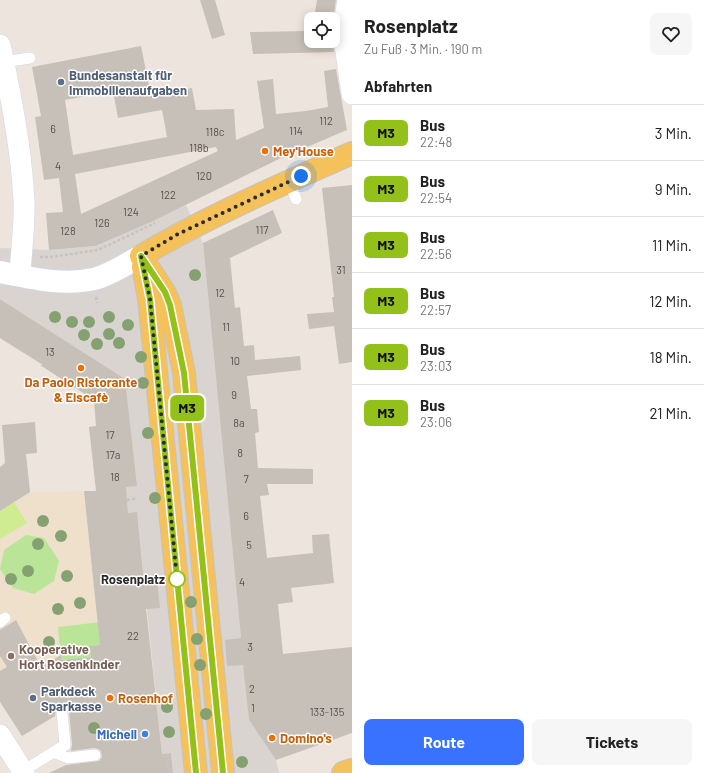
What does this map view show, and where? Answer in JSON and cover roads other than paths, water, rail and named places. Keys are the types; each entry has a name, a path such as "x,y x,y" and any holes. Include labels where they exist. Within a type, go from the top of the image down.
{"main road":[{"path":"141,256 178,234 292,190 352,153"},
{"path":"141,256 150,299 196,773"},
{"path":"141,256 165,292 170,305 184,373 223,773"},
{"path":"343,773 352,770"}],"street":[{"path":"348,0 343,31 352,94"},
{"path":"2,54 17,130 24,200 24,214 10,274 51,281 73,282 95,279 110,273 141,256"},
{"path":"0,735 15,764"}],"lane":[{"path":"2,54 30,58"},
{"path":"15,764 53,752 65,745 62,712"},
{"path":"53,752 68,758 96,755"}],"place":[{"name":"Bundesanstalt für Immobilienaufgaben","path":"61,82"},
{"name":"Mey'House","path":"265,151"},
{"name":"Da Paolo Ristorante & Eiscafè","path":"81,368"},
{"name":"Rosenplatz","path":"177,579"},
{"name":"Kooperative Hort Rosenkinder","path":"11,656"},
{"name":"Parkdeck Sparkasse","path":"33,698"},
{"name":"Rosenhof","path":"110,698"},
{"name":"Michell","path":"145,734"},
{"name":"Domino's","path":"272,738"}]}
